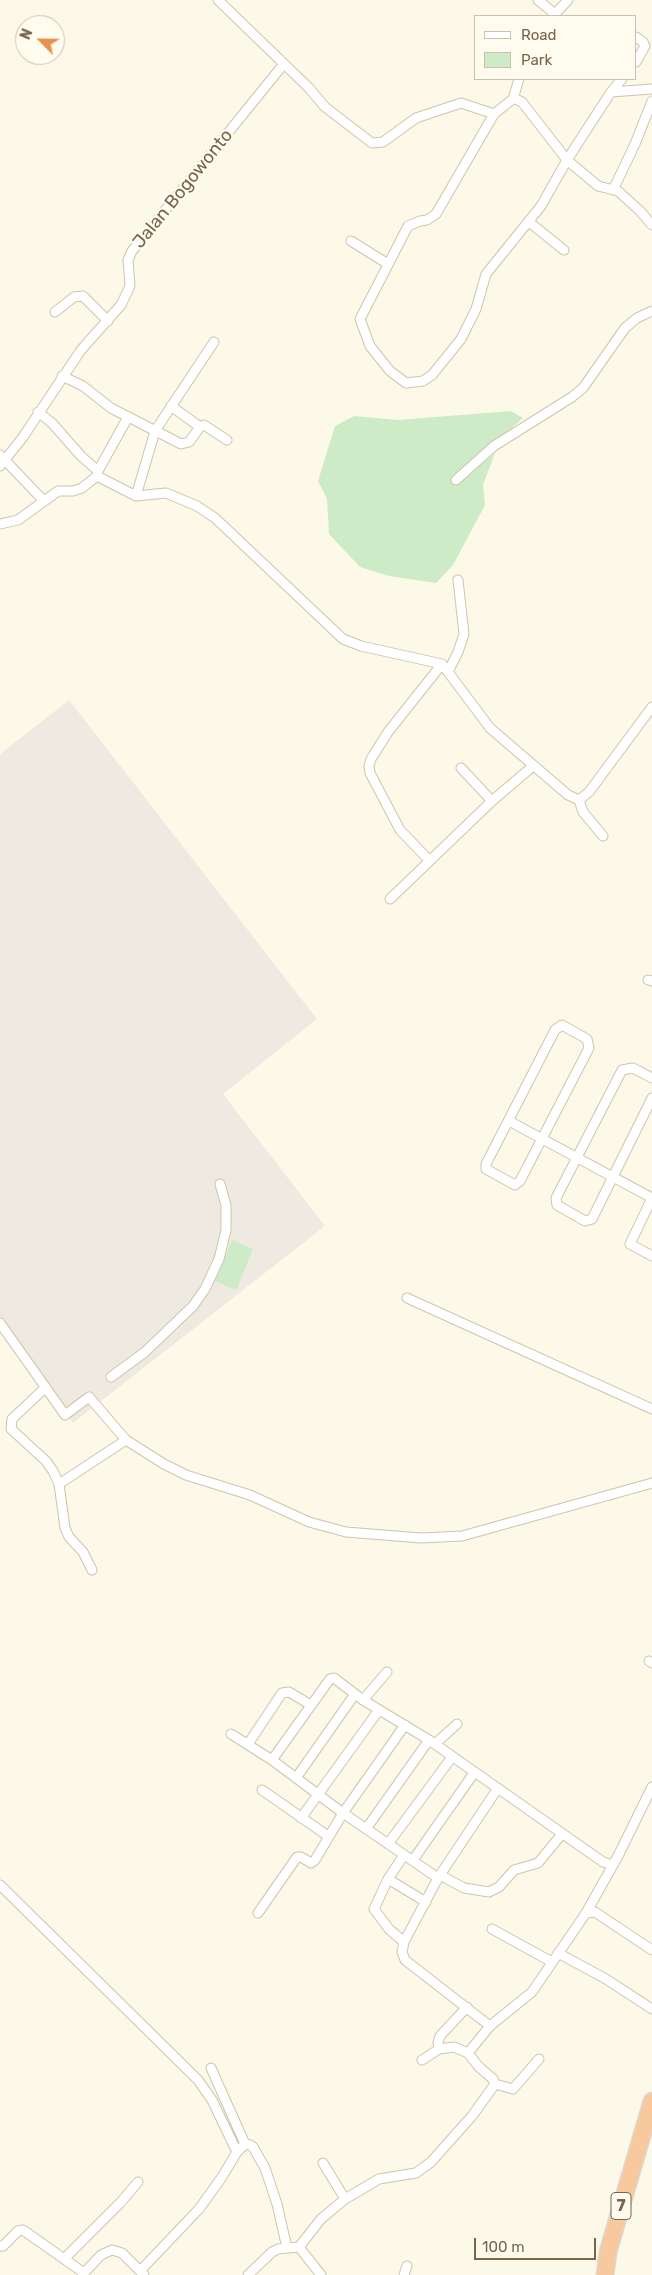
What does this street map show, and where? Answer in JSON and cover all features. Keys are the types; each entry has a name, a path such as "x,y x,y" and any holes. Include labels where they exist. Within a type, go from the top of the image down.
{"highway":[{"name":"7","path":"605,2275 608,2252 634,2160 646,2138 652,2101"}],"street":[{"path":"218,0 283,65 309,88 325,107 360,136 376,145 384,142 416,118 461,104 494,114"},
{"path":"538,0 554,15 568,0"},
{"path":"637,38 645,46 637,60"},
{"name":"Jalan Bogowonto","path":"2,461 81,350 121,305 130,286 128,260 132,251 283,65"},
{"path":"518,80 513,99 494,114 436,214 427,220 408,226 363,313 361,324 370,346 390,372 406,383 423,381 432,375 461,339 476,309 486,274 541,206 566,160 611,92 621,80"},
{"path":"611,92 652,89"},
{"path":"513,99 522,102 566,160 598,186 618,191 652,225"},
{"path":"613,190 649,118 652,101"},
{"path":"529,222 564,250"},
{"path":"350,241 388,264"},
{"path":"55,312 74,297 83,296 108,321"},
{"path":"456,480 494,446 572,398 583,388 625,328 637,318 652,311"},
{"path":"136,496 155,430 214,342"},
{"path":"62,376 83,386 111,408 181,444 186,444 200,427 206,426 227,440"},
{"path":"172,406 200,427"},
{"path":"38,412 52,423 97,473 136,496 166,493 197,506 215,518 343,639 351,643 445,668 490,728 568,795 579,800 583,812 603,836"},
{"path":"0,524 18,520 43,500 58,491 73,491 82,488 97,473 128,417"},
{"path":"2,461 43,500"},
{"path":"429,860 400,830 370,773 369,766 371,759 388,732 458,652 464,634 458,580"},
{"path":"579,800 588,792 652,708"},
{"path":"390,899 492,801 533,766"},
{"path":"461,768 492,801"},
{"path":"562,1025 587,1038 589,1048 520,1181 515,1185 485,1167 509,1121 556,1028 562,1025"},
{"path":"652,1078 633,1068 622,1070 555,1203 585,1221 592,1219 652,1098"},
{"path":"509,1121 613,1179 652,1198 630,1244 652,1256"},
{"path":"112,1377 151,1345 193,1306 206,1289 219,1259 226,1230 226,1205 220,1184"},
{"path":"407,1298 652,1409"},
{"path":"0,1323 65,1415 89,1397 126,1440 164,1464 186,1475 250,1495 298,1518 335,1530 421,1538 462,1536 652,1483"},
{"path":"46,1388 12,1419 11,1429 46,1461 59,1484 65,1528 69,1537 83,1552 92,1570"},
{"path":"59,1484 126,1440"},
{"path":"363,1700 387,1672"},
{"path":"272,1760 332,1678 336,1678 363,1700 432,1742 562,1834 603,1862 612,1865"},
{"path":"248,1744 282,1693 289,1692 311,1705"},
{"path":"296,1778 355,1694"},
{"path":"301,1818 379,1710"},
{"path":"366,1829 432,1742 457,1724"},
{"path":"258,1913 297,1857 313,1862 343,1813 405,1725"},
{"path":"231,1734 272,1760 343,1813 404,1855 439,1876 464,1888 489,1892 496,1889 514,1870 538,1863 562,1834"},
{"path":"388,1844 452,1757"},
{"path":"413,1860 474,1773"},
{"path":"468,2053 490,2026 527,1997 552,1962 586,1912 652,1787"},
{"path":"490,2026 405,1960 402,1952 404,1942 439,1876 498,1788"},
{"path":"262,1790 328,1836"},
{"path":"404,1855 388,1879 374,1909 389,1929 404,1942"},
{"path":"388,1879 426,1902"},
{"path":"0,1886 198,2080 212,2100 237,2152"},
{"path":"586,1912 594,1912 652,1950"},
{"path":"492,1929 552,1962"},
{"path":"558,1953 606,1979 652,2009"},
{"path":"439,2049 440,2036 467,2007"},
{"path":"422,2060 439,2049 454,2048 468,2053 478,2066 493,2079 495,2084 513,2089 539,2059"},
{"path":"211,2068 245,2144 253,2147 264,2168 277,2204 287,2248"},
{"path":"248,2275 272,2252 299,2247 321,2219 345,2199 379,2179 416,2173 431,2162 472,2116 495,2084"},
{"path":"0,2246 3,2246 18,2231 23,2230 65,2258 83,2274 101,2255 112,2250 122,2253 142,2273 199,2209 237,2152 245,2144"},
{"path":"322,2163 345,2199"},
{"path":"65,2258 120,2203 138,2182"},
{"path":"299,2247 321,2275"}],"shaded area":[{"path":"69,700 317,1019 223,1094 325,1226 73,1423 0,1317 0,754"}],"green space":[{"path":"511,411 523,418 463,471 465,475 470,474 495,453 483,485 485,505 453,565 436,583 389,576 360,567 329,534 327,499 318,481 335,426 354,416 398,420"},
{"path":"232,1240 253,1249 236,1290 215,1281"}]}
